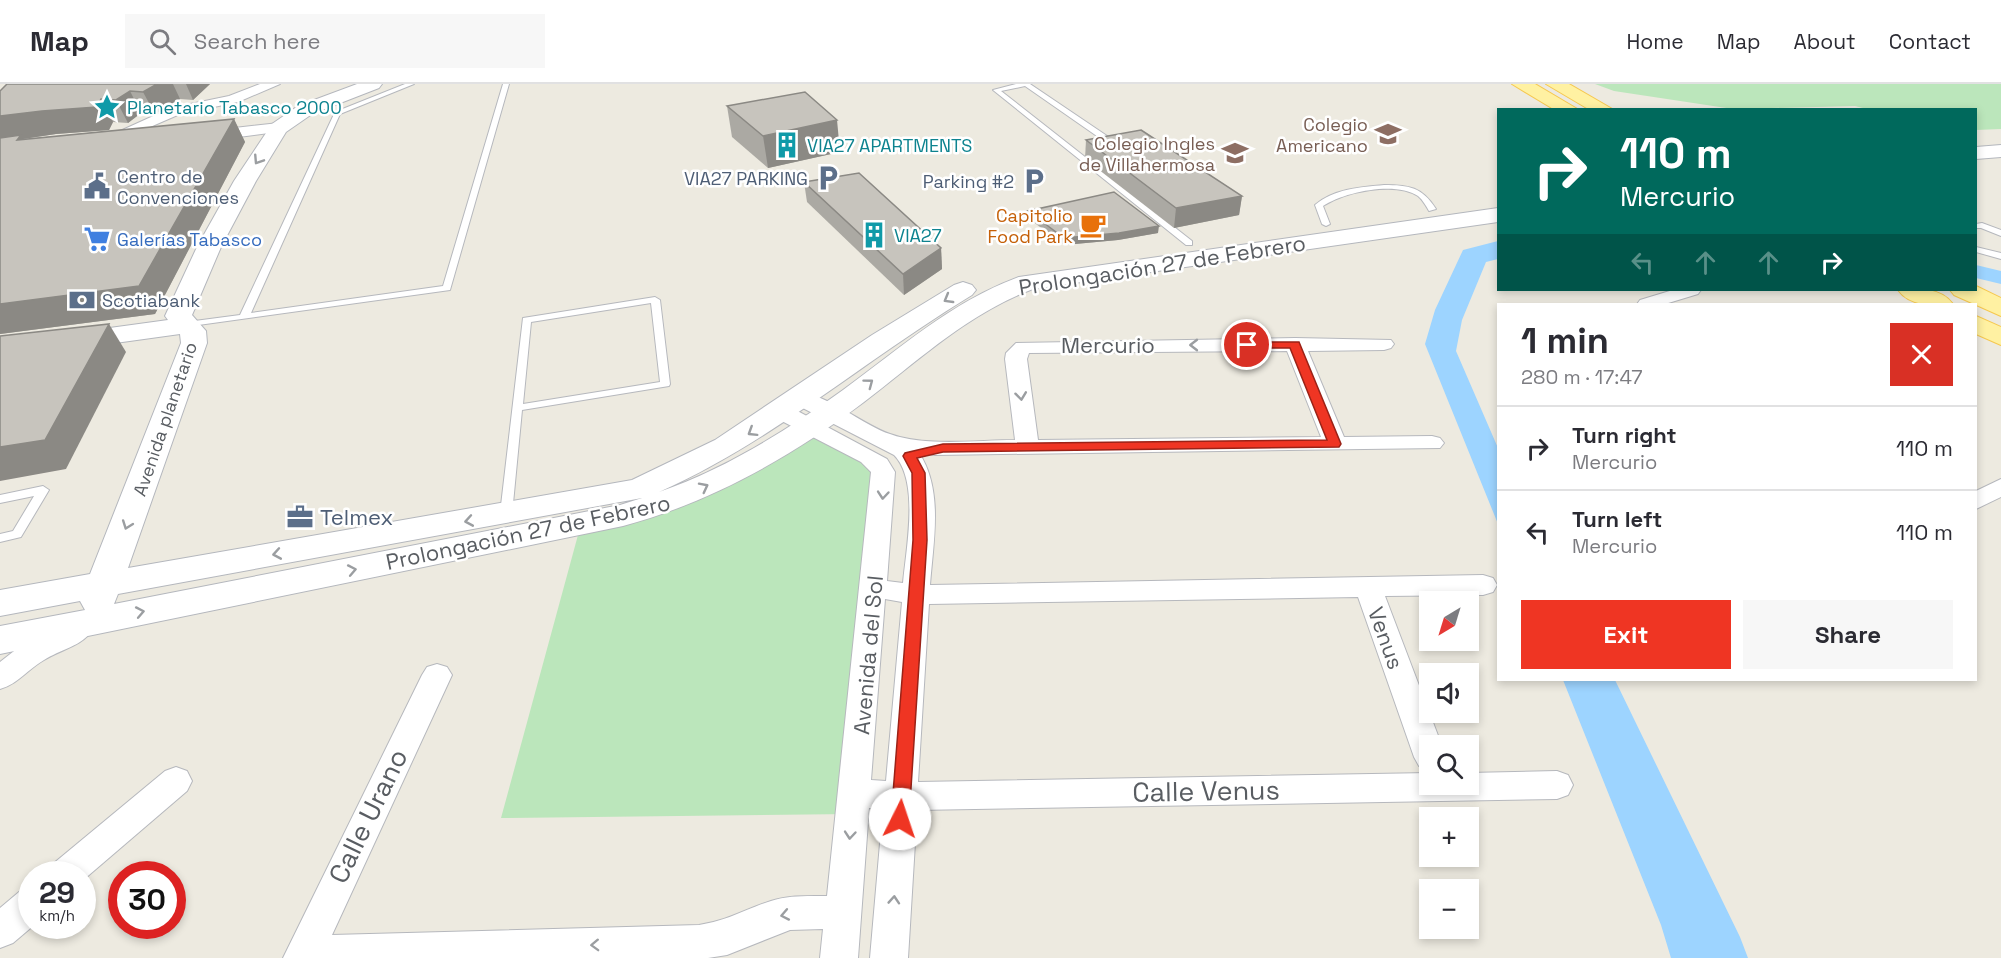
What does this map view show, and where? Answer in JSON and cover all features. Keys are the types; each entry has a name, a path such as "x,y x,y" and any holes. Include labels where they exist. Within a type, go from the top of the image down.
{"main road":[{"name":"Avenida planetario","path":"89,622 106,584 194,343 193,332 182,322 209,247 245,181 279,128 305,110 373,84"},
{"path":"1521,84 1566,108"},
{"path":"1555,84 1601,108"},
{"path":"1977,141 2001,141"},
{"path":"1977,153 2001,151"},
{"name":"Prolongación 27 de Febrero","path":"0,640 648,508 712,484 805,412 888,334 981,281 1020,268 1049,261 1497,199"},
{"name":"Prolongación 27 de Febrero","path":"0,603 639,489 805,412 995,294 1019,285 1056,277 1497,215"},
{"path":"1913,291 1938,303"},
{"path":"1965,291 2001,308"},
{"path":"0,342 182,322"},
{"path":"0,351 182,322"},
{"path":"1977,325 2001,337"}],"street":[{"path":"138,144 98,141 176,111 233,99 273,84"},
{"path":"197,137 279,128"},
{"path":"1650,303 1688,291"},
{"path":"1295,344 1335,444"},
{"name":"Mercurio","path":"1027,446 1016,359 1023,347 1383,344"},
{"path":"805,412 901,451 1027,446 1432,443"},
{"name":"Avenida del Sol","path":"838,958 884,478 882,468 901,451 917,467 920,540 889,958"},
{"path":"1977,500 2001,487"},
{"path":"874,588 916,595 1483,585"},
{"name":"Venus","path":"1368,587 1422,735"},
{"path":"0,678 33,652 89,622"},
{"name":"Calle Urano","path":"303,956 437,675"},
{"path":"81,861 176,781"},
{"name":"Calle Venus","path":"1479,786 1557,785"},
{"name":"Calle Venus","path":"855,793 902,795 1419,786"},
{"path":"303,956 699,942 727,938 770,918 790,913 843,912"},
{"path":"0,931 18,916"}],"lane":[{"path":"245,315 337,113 411,84"},
{"path":"182,322 447,288 506,84"},
{"path":"1092,147 1110,142 1026,84 996,90 1189,243"},
{"path":"1074,151 1083,149"},
{"path":"1977,226 1982,225 2001,233"},
{"path":"1977,250 2001,256"},
{"path":"506,514 526,320 655,300 665,384 517,408"},
{"path":"0,499 44,490 17,534 0,538"}],"green space":[{"path":"1595,84 2001,84 2001,129 1977,130 1977,108 1863,108 1855,106 1726,108 1614,91"},
{"path":"808,426 879,464 852,814 501,818 581,524 623,515"}],"water":[{"path":"1497,241 1497,259 1486,262 1462,320 1456,351 1497,446 1497,522 1425,344 1435,310 1463,250"},
{"path":"1977,265 2001,271 2001,284 1977,278"},
{"path":"1563,681 1615,681 1740,937 1748,958 1671,958 1661,925"}],"building":[{"path":"7,84 157,84 143,92 130,91 116,100 101,99 97,107 0,116 0,91"},
{"path":"805,92 837,120 763,136 727,106"},
{"name":"Galerías Tabasco","path":"234,119 139,286 0,304 0,138 21,135 17,140"},
{"path":"1141,130 1242,196 1176,208 1086,140"},
{"path":"859,173 941,248 903,274 804,182"},
{"name":"Capitolio Food Park","path":"1114,192 1159,226 1119,233 1064,238 1028,211"},
{"path":"109,324 45,440 0,447 0,336"}],"place":[{"name":"Planetario Tabasco 2000","path":"107,107"},
{"name":"Colegio Americano","path":"1388,134"},
{"name":"VIA27 APARTMENTS","path":"787,145"},
{"name":"Colegio Ingles de Villahermosa","path":"1235,153"},
{"name":"VIA27 PARKING","path":"828,178"},
{"name":"Parking #2","path":"1034,181"},
{"name":"Centro de Convenciones","path":"97,186"},
{"name":"Capitolio Food Park","path":"1093,225"},
{"name":"VIA27","path":"874,235"},
{"name":"Galerías Tabasco","path":"97,239"},
{"name":"Scotiabank","path":"82,300"},
{"name":"Telmex","path":"300,517"}],"route":[{"path":"900,819 920,540 918,473 910,456 935,448 1335,444 1295,344 1247,345"}]}
